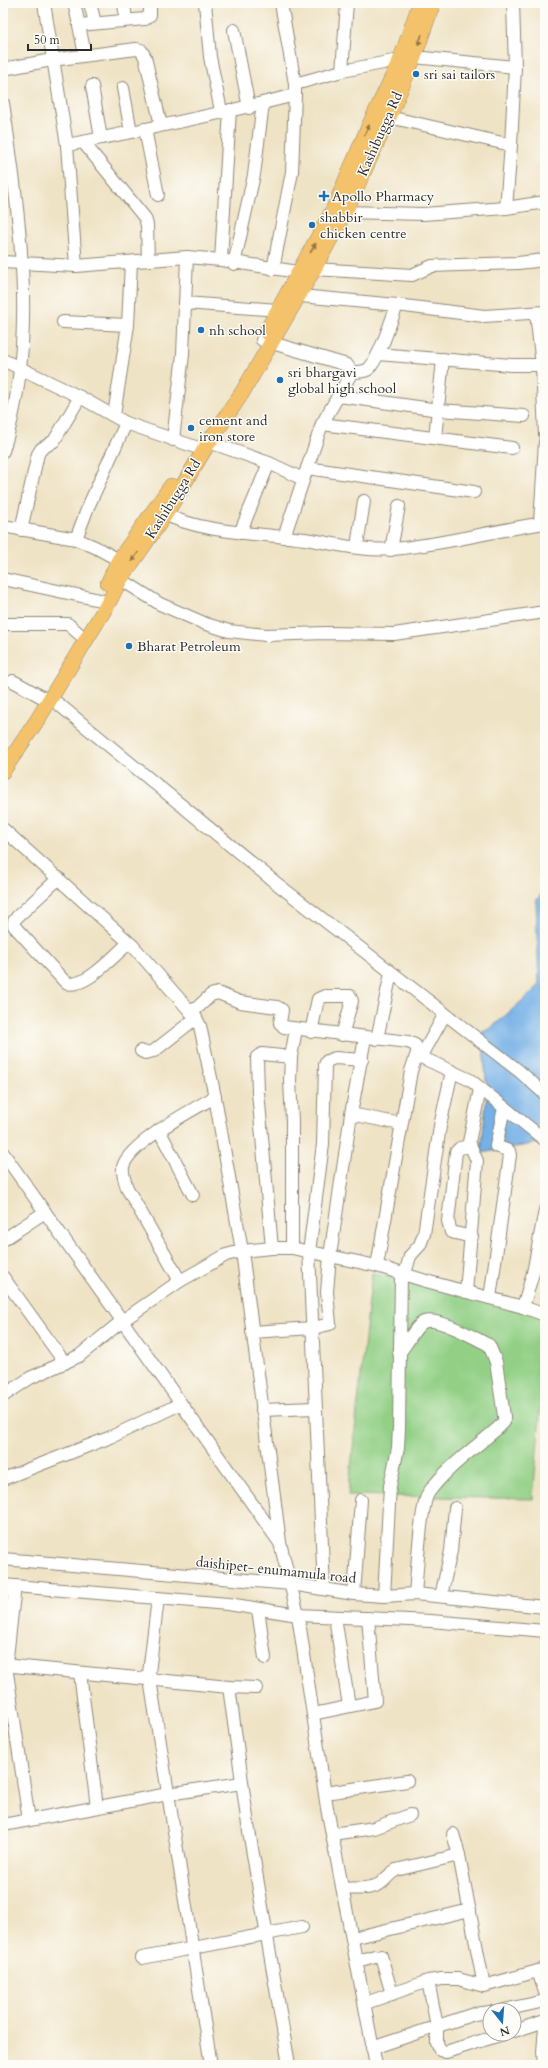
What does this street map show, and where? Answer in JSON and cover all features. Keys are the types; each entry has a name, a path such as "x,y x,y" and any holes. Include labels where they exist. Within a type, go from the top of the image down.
{"main road":[{"name":"Kashibugga Rd","path":"3,771 81,636 104,601 116,577 204,446 242,393 267,341 292,296 298,272 339,210 389,117 407,59 420,3"},
{"name":"Kashibugga Rd","path":"267,341 278,310 292,296 314,269 339,210 369,126 407,59 433,3"},
{"name":"Kashibugga Rd","path":"116,577 120,560 160,512"},
{"name":"Kashibugga Rd","path":"3,759 46,697"}],"street":[{"path":"44,3 52,60 59,90 67,145 76,266"},
{"path":"74,3 85,55"},
{"path":"90,3 95,24"},
{"path":"124,3 126,20"},
{"path":"79,25 148,18 150,3"},
{"path":"205,3 210,56 226,111 221,260"},
{"path":"273,268 292,172 295,90 281,3"},
{"path":"342,71 347,3"},
{"path":"506,208 515,67 513,3"},
{"path":"234,30 249,108"},
{"path":"3,69 85,55 136,49 141,50 145,57 161,126"},
{"path":"67,145 226,111 249,108 342,71 407,59 515,67"},
{"path":"92,86 101,138"},
{"path":"123,88 131,132"},
{"path":"3,103 12,166 21,262 21,370 6,431 3,451"},
{"path":"234,264 254,175 263,103"},
{"path":"389,117 511,145"},
{"path":"145,129 158,195"},
{"path":"84,142 145,218 148,260"},
{"path":"339,210 423,214 506,208 545,202"},
{"path":"3,262 76,266 187,257 221,260 234,264 298,272 314,269 412,275 432,266 518,263 545,260"},
{"path":"173,440 183,354 187,257"},
{"path":"114,415 128,325 131,262"},
{"path":"292,296 397,305 484,316 540,313 545,434"},
{"path":"185,303 278,310"},
{"path":"352,372 368,370 378,354 397,305"},
{"path":"63,322 128,325"},
{"path":"267,341 347,365 352,372"},
{"path":"378,354 542,365"},
{"path":"435,438 444,359"},
{"path":"3,360 21,370 80,396 126,423 173,440 204,446 305,473 474,492"},
{"path":"284,537 322,424 352,372"},
{"path":"21,530 38,454 41,449 54,441 80,396"},
{"path":"339,396 439,410 524,416"},
{"path":"76,539 88,507 126,423"},
{"path":"322,424 512,448"},
{"path":"160,512 186,524 240,534 284,537 391,550 430,545 542,523 545,442"},
{"path":"240,534 269,463"},
{"path":"357,546 364,501"},
{"path":"391,550 399,506"},
{"path":"3,526 76,539 120,560"},
{"path":"116,577 160,604 206,624 229,631 266,635 325,633 394,634 545,612"},
{"path":"3,579 104,601"},
{"path":"3,624 68,624 81,636"},
{"path":"13,681 46,697 276,883 519,1071 545,1094"},
{"path":"3,829 59,878 129,943 193,1014 203,1034 242,1251 280,1543 298,1615 332,1834 366,2003 372,2048 376,2065"},
{"path":"59,878 17,917 14,921 14,926 66,983 71,984 84,981 129,943"},
{"path":"252,1332 328,1326 330,1321 327,1292 330,1256 351,1114 362,1060 371,1039 391,973"},
{"path":"141,1051 145,1053 154,1050 193,1014 197,1008 211,996 218,993 240,1002 277,1007 282,1010 279,1019 282,1026 311,1032 408,1042 414,1045 419,1054 470,1080 545,1140"},
{"path":"311,1032 318,999 325,996 350,996 352,1001 342,1035"},
{"path":"377,1266 411,1071 419,1054 445,1014"},
{"path":"292,1248 291,1057 296,1029"},
{"path":"272,1248 258,1092 257,1058 262,1054 291,1057"},
{"path":"324,1590 309,1252 323,1144 325,1065 327,1061 335,1058 362,1060"},
{"path":"384,1596 390,1486 398,1448 399,1353 403,1273 410,1256 420,1245 424,1234 440,1126 452,1071"},
{"path":"466,1292 472,1237 477,1161 470,1146 480,1089"},
{"path":"180,1280 127,1188 123,1166 127,1159 158,1130 215,1096"},
{"path":"490,1298 510,1155 509,1151 496,1146 504,1108"},
{"path":"351,1114 401,1124"},
{"path":"158,1130 193,1195"},
{"path":"470,1146 460,1148 456,1152 448,1226 454,1233 472,1237"},
{"path":"3,1153 280,1543"},
{"path":"523,1307 533,1273 545,1210"},
{"path":"3,1240 45,1212"},
{"path":"3,1396 30,1378 65,1363 90,1348 122,1321 180,1280 226,1255 242,1251 292,1248 377,1266 466,1292 544,1311"},
{"path":"3,1277 65,1363"},
{"path":"399,1353 422,1323 430,1321 440,1322 488,1345 496,1362 504,1416 504,1422 428,1492 423,1508 415,1594"},
{"path":"3,1480 111,1437 180,1404"},
{"path":"262,1410 315,1408"},
{"path":"354,1594 361,1500"},
{"path":"441,1596 450,1552 455,1508"},
{"name":"daishipet- enumamula road","path":"3,1559 291,1584 354,1594 384,1596 415,1594 545,1607"},
{"path":"29,1820 4,1666 9,1586 228,1604 298,1615 431,1621 545,1631"},
{"path":"158,1598 150,1659 150,1679 211,2065"},
{"path":"258,1609 265,1658"},
{"path":"335,1617 349,1706"},
{"path":"313,1714 372,1702 375,1699 368,1618"},
{"path":"4,1666 229,1687 256,1688"},
{"path":"80,1673 97,1808"},
{"path":"229,1687 242,1783 289,2065"},
{"path":"325,1793 407,1781"},
{"path":"3,1825 168,1794 242,1783"},
{"path":"332,1834 374,1828 410,1815"},
{"path":"453,1834 459,1855 484,1986"},
{"path":"343,1889 374,1886 382,1882 389,1874 396,1870 459,1855"},
{"path":"353,1938 470,1910"},
{"path":"142,1958 302,1927"},
{"path":"357,1961 375,1956 381,1956 392,1994"},
{"path":"366,2003 428,1981 452,1978 484,1986 542,1970 545,1992"},
{"path":"428,1981 437,2026 438,2047 440,2050 446,2052 482,2041"},
{"path":"522,2006 545,2001"},
{"path":"372,2048 474,2014 482,2013"},
{"path":"522,2028 545,2021"},
{"path":"544,2065 545,2026"}],"green space":[{"path":"372,1273 545,1313 545,1353 533,1499 348,1495"}],"water":[{"path":"545,890 545,1142 481,1153 487,1092 482,1032 490,1029 539,986 536,901"}],"place":[{"name":"sri sai tailors","path":"416,74"},
{"name":"Apollo Pharmacy","path":"324,196"},
{"name":"shabbir chicken centre","path":"312,225"},
{"name":"nh school","path":"201,330"},
{"name":"sri bhargavi global high school","path":"280,380"},
{"name":"cement and iron store","path":"191,428"},
{"name":"Bharat Petroleum","path":"129,646"}]}
